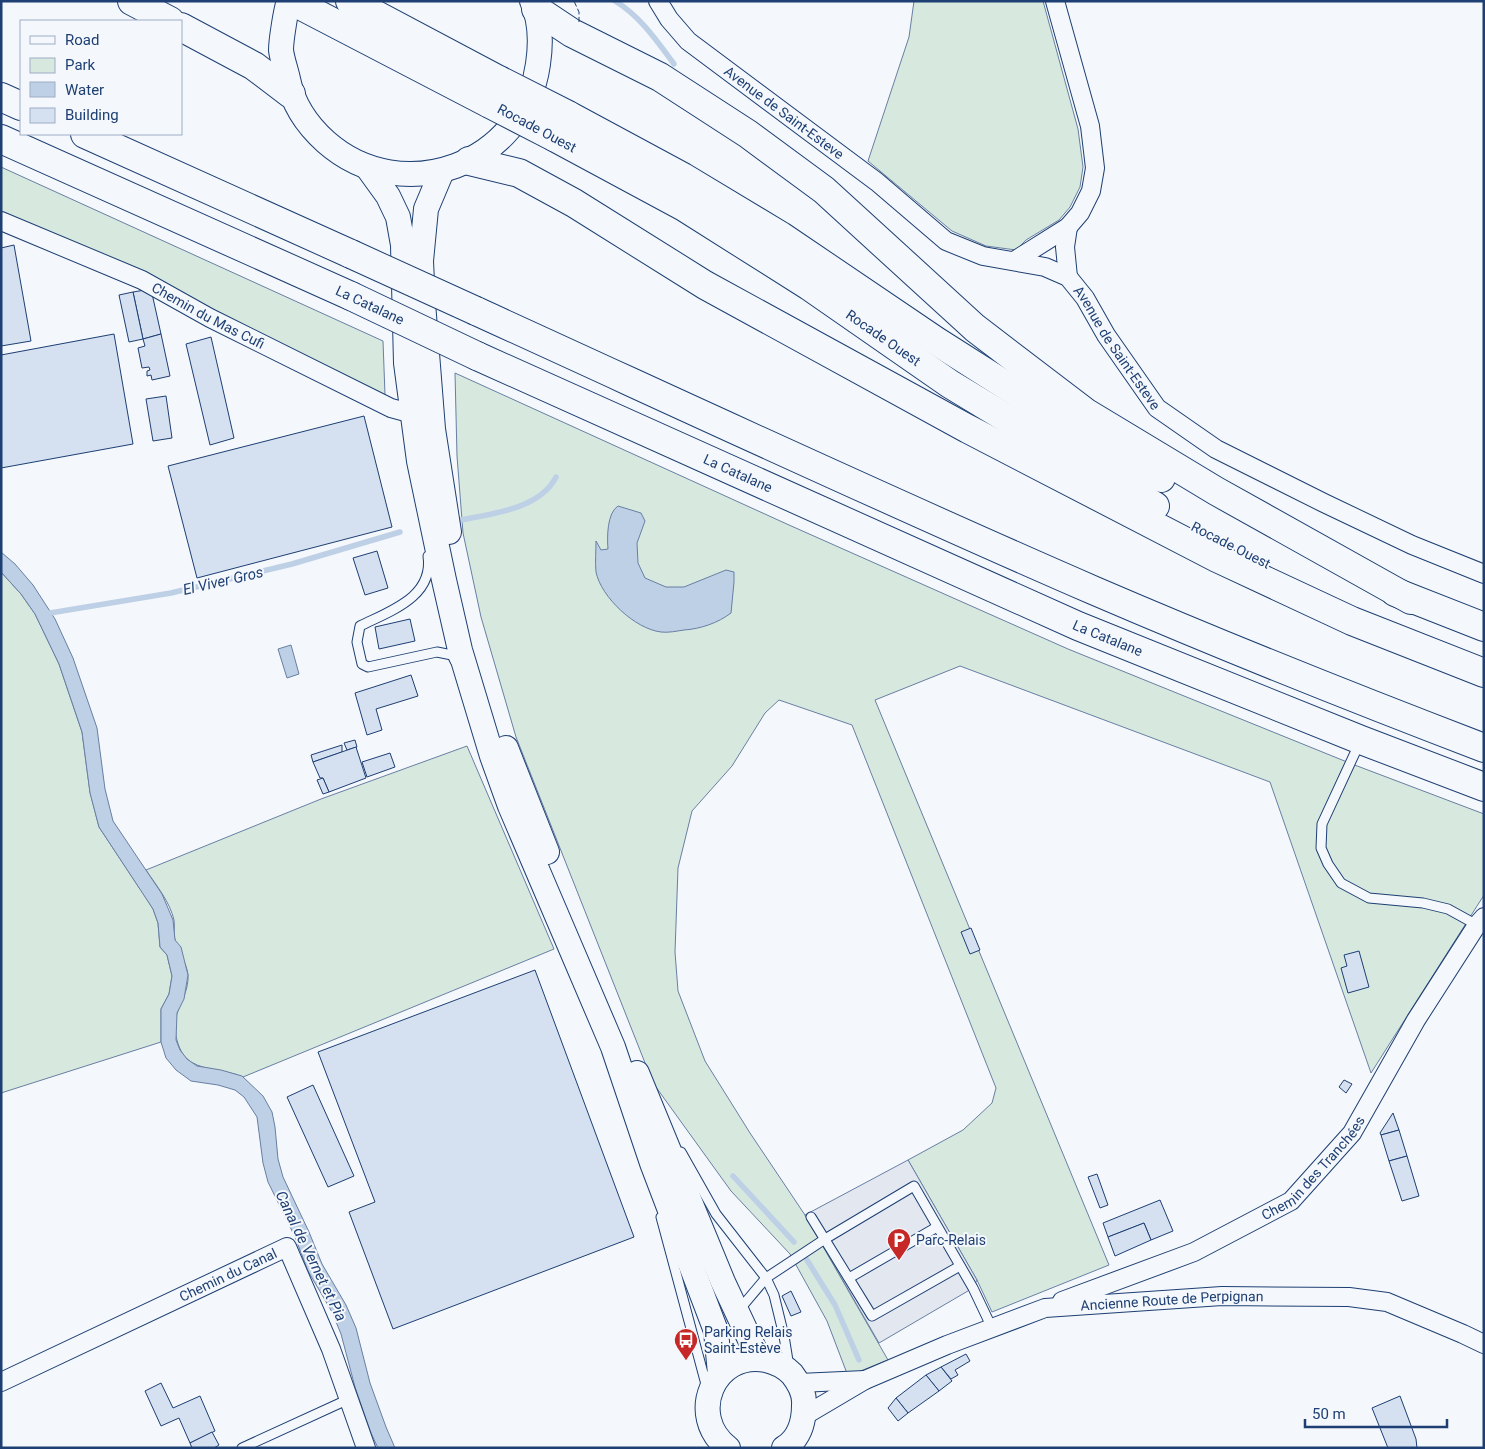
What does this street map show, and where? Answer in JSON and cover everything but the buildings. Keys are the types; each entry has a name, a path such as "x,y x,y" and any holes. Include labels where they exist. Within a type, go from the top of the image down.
{"highway":[{"path":"132,1 168,20"},
{"name":"Rocade Ouest","path":"290,1 324,18 495,92 561,126 683,176 781,236 936,341 1103,447 1240,521 1411,600 1484,627"},
{"name":"Rocade Ouest","path":"350,1 495,92"},
{"path":"534,5 572,33 660,77 748,134 824,190 975,328 1085,412 1216,491 1411,600"},
{"path":"182,28 254,66 291,94"},
{"path":"1,97 20,106"},
{"name":"Rocade Ouest","path":"561,126 809,286 950,384 1071,458 1176,518 1296,578 1429,635 1484,656"},
{"path":"87,135 1096,591 1376,706 1484,748"},
{"name":"La Catalane","path":"1,139 351,296 477,356 1078,626 1361,740 1484,787"},
{"path":"469,161 520,173 574,203 705,285 968,429 1217,558 1352,621 1484,673"}],"main road":[{"path":"290,1 281,49 291,94 296,104 314,131 338,152 367,167 404,175 442,171 469,161 498,141 521,113 536,80 541,44 534,5"},
{"path":"367,167 388,196 398,217 403,245 406,363 419,461 460,650 492,756 510,806 613,1047 652,1163 716,1331 720,1374"},
{"path":"442,171 426,209 421,262 423,303 433,429 450,536 468,620 503,741 581,938 704,1237 759,1359"},
{"path":"724,1446 714,1433 709,1422 707,1410 708,1395 720,1374 732,1365 745,1360 759,1359 781,1365 794,1378 804,1399 804,1416 799,1432 789,1445 784,1448"}],"street":[{"name":"Avenue de Saint-Esteve","path":"658,1 669,19 688,41 876,182 946,241 983,256 1045,267 1068,277 1085,298 1106,335 1157,408 1216,449 1403,541 1484,574"},
{"path":"1014,261 1068,227 1080,213 1090,191 1095,168 1090,126 1055,1"},
{"name":"Chemin du Mas Cufi","path":"1,221 142,280 210,318 391,408 413,414"},
{"path":"1068,227 1065,247 1068,277"},
{"name":"Chemin des Tranchées","path":"1045,1308 1194,1252 1290,1201 1352,1133 1416,1020 1480,921"},
{"name":"Chemin du Canal","path":"1,1382 286,1247 331,1349 366,1448"},
{"name":"Ancienne Route de Perpignan","path":"804,1416 865,1380 1045,1308 1222,1296 1349,1297 1387,1302 1484,1344"},
{"name":"Ancienne Route de Perpignan","path":"794,1378 865,1380"}],"lane":[{"path":"419,461 429,566 421,588 406,602 360,626 357,642 362,664 368,667 438,652 452,655 493,774 510,806"},
{"path":"1361,740 1322,824 1321,848 1328,864 1341,882 1370,898 1431,905 1480,921"},
{"path":"634,1065 716,1214 766,1278 774,1295 794,1378"},
{"path":"652,1163 656,1198 708,1395"},
{"path":"737,1311 766,1278 914,1186 973,1288 992,1328"},
{"path":"811,1217 872,1316 960,1266"},
{"path":"849,1278 937,1227"},
{"path":"242,1448 349,1399"}],"green space":[{"path":"914,1 1043,1 1078,129 1083,167 1080,187 1070,207 1059,220 1026,240 1016,250 986,246 952,231 868,161 909,37"},
{"path":"1,167 383,341 385,395 213,310 145,273 1,211"},
{"path":"455,373 1068,649 1352,764 1484,814 1484,895 1371,1073 1270,782 960,666 875,700 1109,1265 992,1312 977,1280 908,1160 963,1130 992,1103 996,1088 852,725 779,700 765,713 732,766 692,811 678,868 675,952 678,991 705,1061 805,1215 888,1360 848,1376 827,1321 790,1254 731,1191 653,1083 516,737 481,617 463,533 457,456"},
{"path":"1,572 21,594 35,614 59,664 82,732 90,792 99,827 140,889 143,888 141,890 153,909 158,923 160,947 167,955 172,976 169,994 161,1009 161,1042 1,1093"},
{"path":"467,746 554,949 243,1077 205,1068 186,1058 177,1042 175,1023 185,994 188,975 175,940 172,913 146,870 321,799"}],"shaded area":[{"name":"Parc-Relais","path":"908,1160 977,1280 973,1288 879,1343 805,1215"}],"water":[{"path":"618,506 641,513 645,521 637,543 638,563 645,578 666,587 684,587 726,570 734,572 731,613 715,623 702,627 664,632 651,630 641,625 621,610 605,592 596,572 596,541 601,550 608,549 610,520 614,509"},
{"name":"Canal de Vernet et Pia","path":"1,552 15,564 33,585 55,619 73,658 97,728 105,789 113,821 162,894 173,920 175,940 181,947 188,975 184,999 177,1013 176,1040 180,1050 187,1059 197,1066 242,1076 263,1096 272,1112 278,1159 283,1177 322,1264 346,1305 356,1328 370,1383 395,1448 378,1448 371,1433 355,1387 341,1334 332,1312 308,1271 295,1237 268,1182 263,1163 257,1117 244,1097 235,1090 191,1081 176,1070 166,1058 161,1042 161,1009 169,994 172,976 167,955 160,947 158,923 153,909 99,827 90,793 82,732 59,664 35,614 21,594 1,572"},
{"path":"291,645 299,674 287,678 278,649"}],"waterway":[{"name":"El Viver Gros","path":"615,1 640,21 674,64"},
{"name":"El Viver Gros","path":"460,520 500,512 527,503 549,488 556,477"},
{"name":"El Viver Gros","path":"44,614 171,593 292,564 400,532"},
{"path":"733,1176 794,1242"},
{"path":"807,1260 835,1305 859,1360"}],"fence":[{"path":"574,1 579,12 579,22"}],"place":[{"name":"Parc-Relais","path":"899,1261"},
{"name":"Parking Relais Saint-Estève","path":"686,1361"}]}
